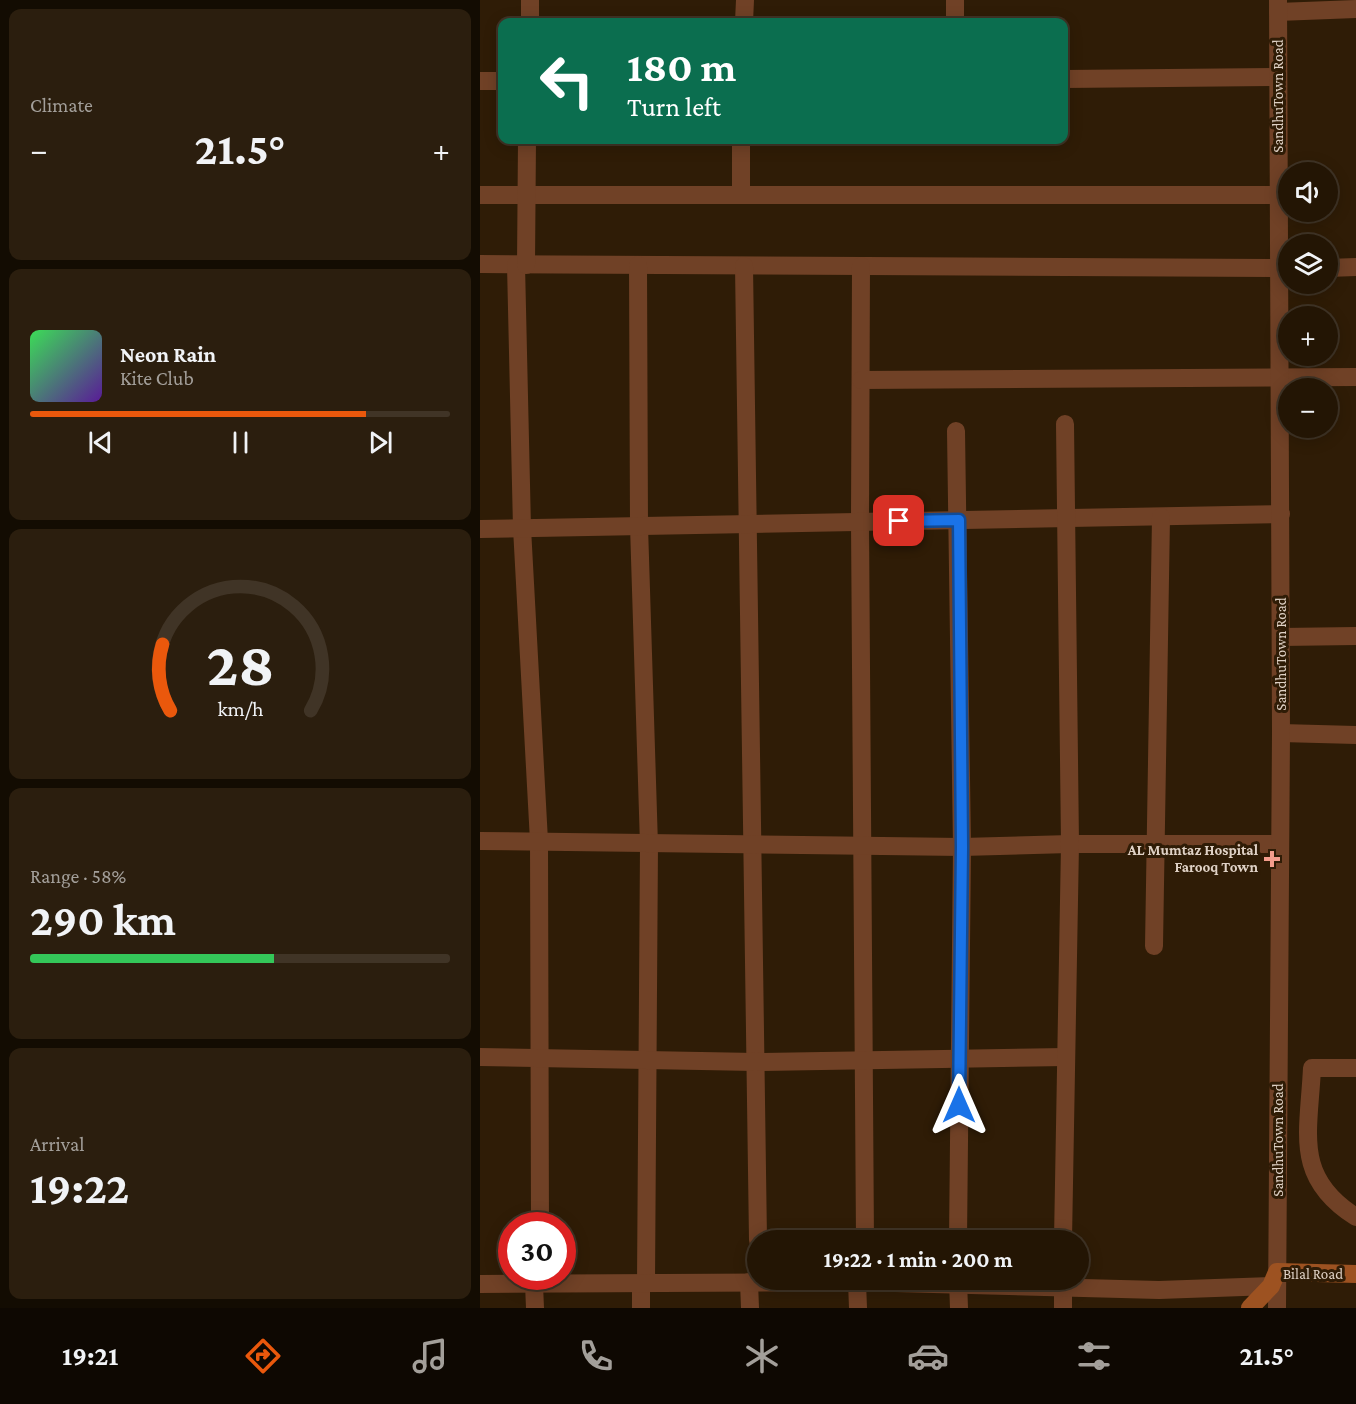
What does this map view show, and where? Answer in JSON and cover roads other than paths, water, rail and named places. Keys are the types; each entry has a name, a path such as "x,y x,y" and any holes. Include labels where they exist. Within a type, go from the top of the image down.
{"street":[{"path":"530,0 530,18"},
{"path":"744,18 745,0"},
{"path":"955,0 955,18"},
{"path":"1278,6 1356,9"},
{"name":"SandhuTown Road","path":"1278,6 1279,162"},
{"path":"1068,79 1278,77"},
{"path":"480,81 498,81"},
{"path":"527,144 521,264 522,528 539,841 540,1212"},
{"path":"741,144 741,195"},
{"path":"480,195 1278,195"},
{"path":"480,264 1278,268"},
{"path":"638,265 639,526 649,845 648,1059 644,1283 641,1308"},
{"path":"744,266 758,1230"},
{"path":"861,266 860,522 865,1230"},
{"path":"1338,268 1356,267"},
{"name":"SandhuTown Road","path":"1277,1308 1274,1279 1281,734 1280,377 1283,294"},
{"path":"861,380 1356,377"},
{"path":"1063,1230 1070,844 1064,518 1065,424"},
{"path":"957,430 962,847 958,1230"},
{"path":"480,529 1281,514"},
{"path":"1154,946 1161,517"},
{"path":"1281,637 1356,636"},
{"path":"1281,734 1356,735"},
{"path":"480,841 649,845 962,847 1070,844 1279,844"},
{"path":"480,1057 756,1062 1066,1057"},
{"path":"1356,1068 1312,1068 1308,1152 1314,1176 1335,1204 1356,1217"},
{"name":"Bilal Road","path":"1250,1308 1274,1279 1356,1274"},
{"path":"1089,1285 1159,1290 1274,1279"},
{"path":"576,1282 747,1281"},
{"path":"480,1284 498,1283"},
{"path":"535,1308 537,1290"},
{"path":"750,1308 753,1290"},
{"path":"858,1308 861,1290"},
{"path":"958,1290 959,1308"},
{"path":"1063,1290 1063,1308"}],"place":[{"name":"AL Mumtaz Hospital Farooq Town","path":"1272,859"}]}
